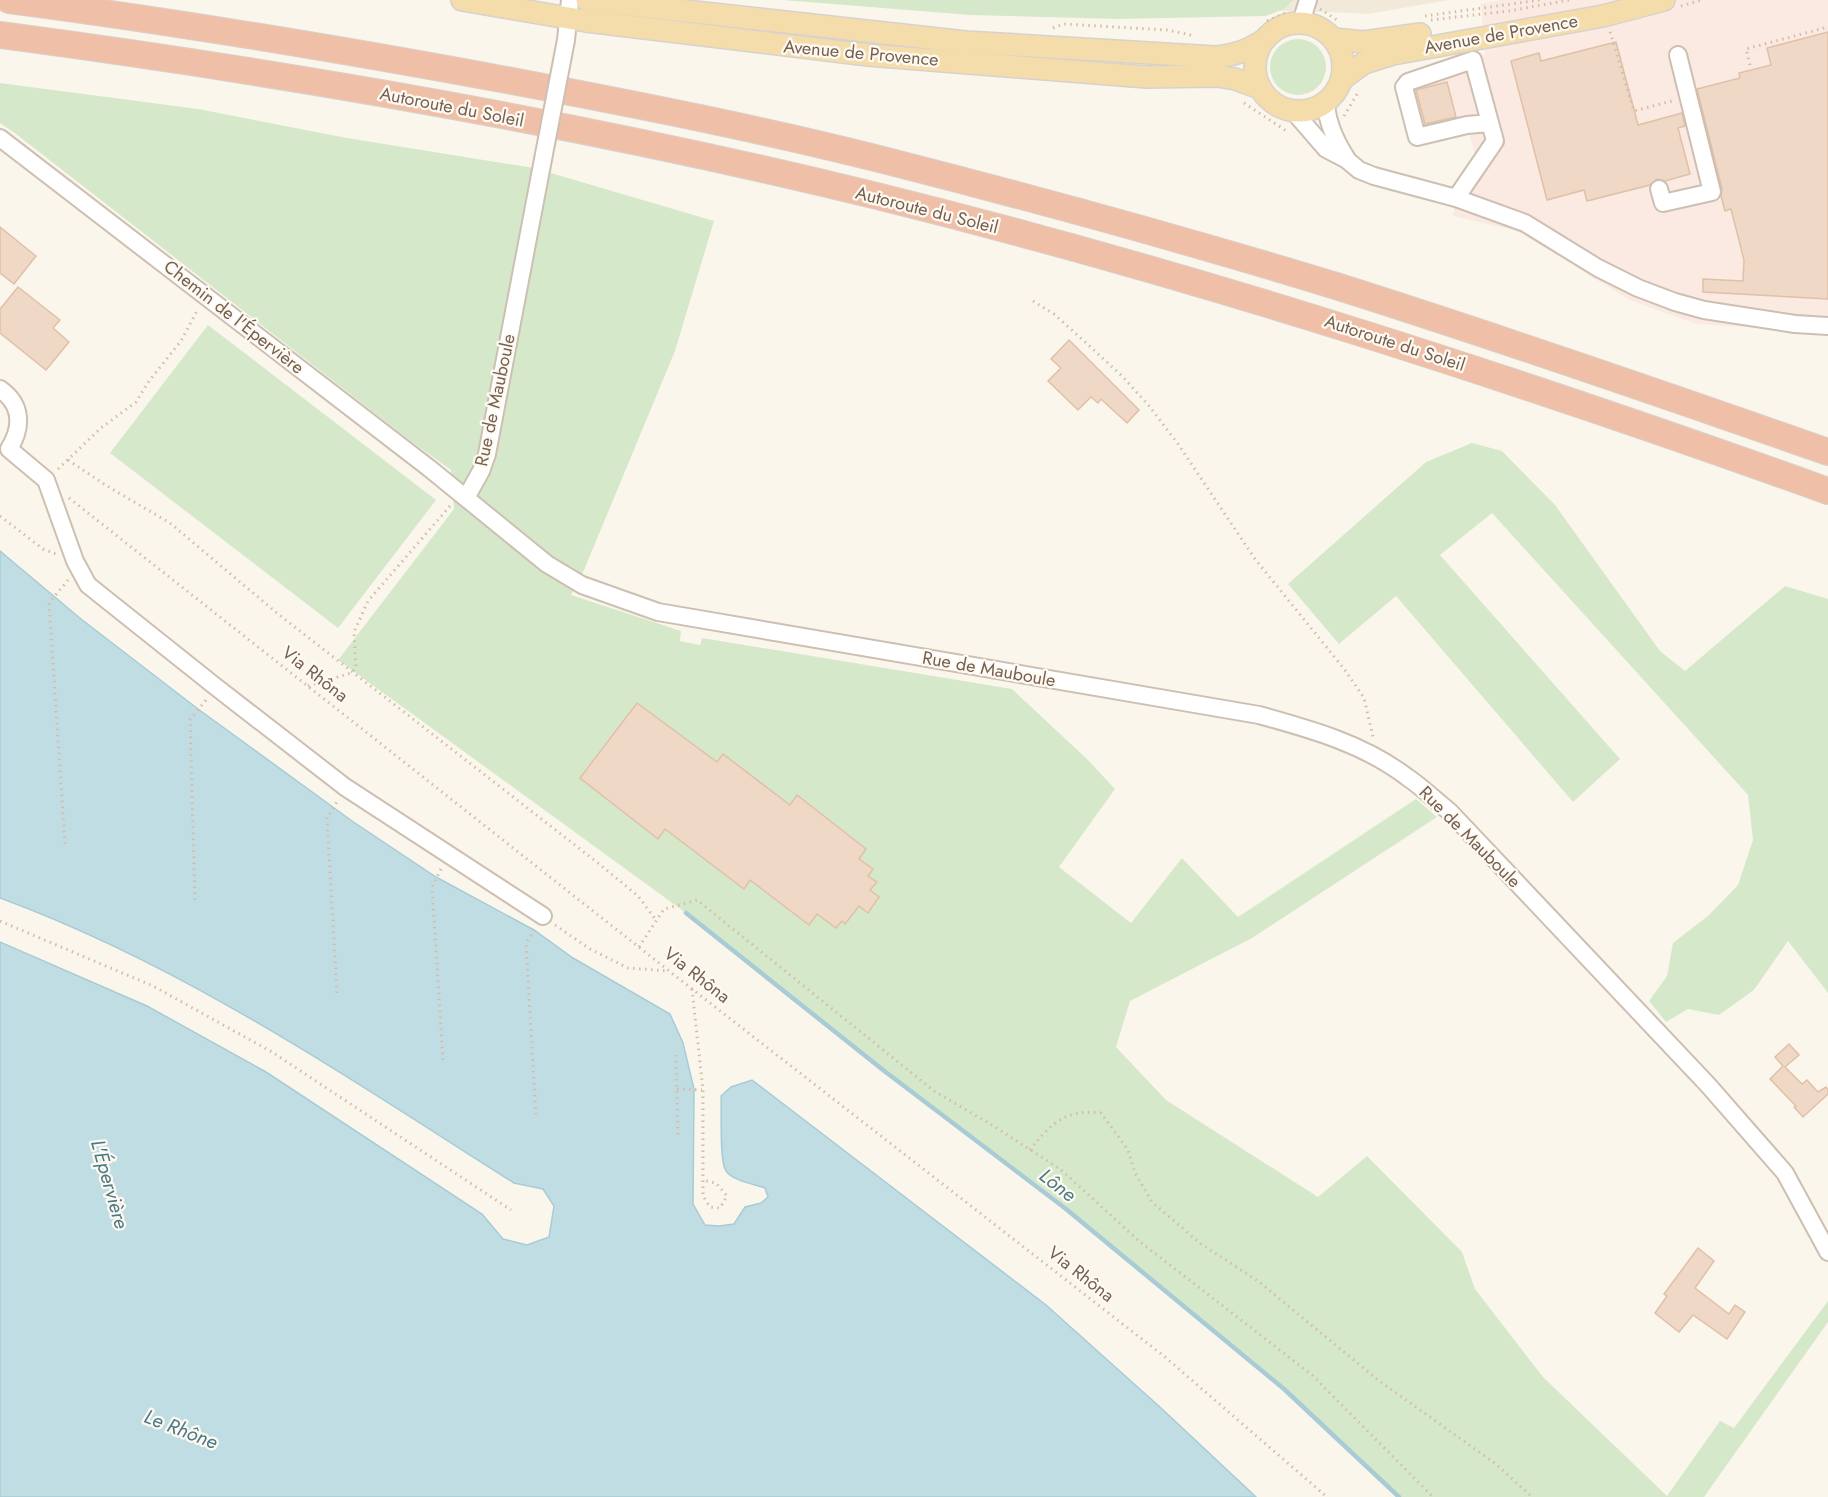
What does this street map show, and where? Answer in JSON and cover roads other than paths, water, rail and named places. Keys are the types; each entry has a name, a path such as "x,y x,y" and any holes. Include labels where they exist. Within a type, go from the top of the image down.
{"highway":[{"name":"Autoroute du Soleil","path":"9,0 147,18 364,53 752,129 887,161 1109,219 1335,286 1524,347 1828,452"},
{"name":"Autoroute du Soleil","path":"0,35 142,54 355,89 585,132 877,196 1101,255 1324,320 1506,379 1828,491"}],"main road":[{"name":"Avenue de Provence","path":"462,0 569,9 868,55 1146,77 1204,76 1235,79 1260,88"},
{"name":"Avenue de Provence","path":"586,0 966,42 1216,57 1234,56 1264,40"},
{"name":"Avenue de Provence","path":"1334,39 1364,42 1389,40 1555,12 1607,0"},
{"name":"Avenue de Provence","path":"1352,81 1364,63 1393,54 1603,16 1665,0"},
{"path":"1301,22 1325,30 1334,39 1352,81 1336,92 1326,103 1306,112 1294,112 1274,104 1260,88 1255,63 1264,40 1274,30 1287,24 1301,22"}],"street":[{"path":"1301,22 1308,0"},
{"name":"Rue de Mauboule","path":"569,9 566,40 487,454 481,471 459,501 547,564 582,585 658,612 1259,715 1323,733 1379,759 1407,776 1450,812 1708,1086 1785,1173 1828,1252"},
{"path":"1659,189 1663,203 1712,192 1678,55"},
{"path":"1456,198 1495,141 1473,60 1408,82 1404,87 1417,137 1490,123"},
{"path":"1326,103 1327,114 1337,143 1347,160"},
{"path":"1294,112 1326,148 1359,170 1456,198 1525,222 1598,268 1638,288 1704,310 1795,324 1828,326"},
{"name":"Chemin de l'Épervière","path":"0,138 402,447 459,501"},
{"path":"0,389 12,400 19,424 18,435 9,450 46,480 76,565 88,585 345,787 449,857 543,916"}],"water":[{"path":"0,551 81,619 198,709 352,821 436,877 534,930 573,958 670,1014 683,1043 694,1089 693,1204 705,1225 734,1224 745,1207 761,1203 768,1197 765,1188 739,1180 729,1174 722,1157 721,1096 731,1087 752,1080 1046,1305 1256,1497 0,1497 0,942 147,1006 266,1072 482,1214 503,1239 527,1245 549,1237 554,1206 543,1189 514,1183 327,1065 200,990 68,925 0,898"}],"waterway":[{"name":"Lône","path":"686,913 883,1070 1066,1209 1284,1389 1399,1497"}],"water label":[{"name":"L'Épervière","path":"110,1184"},
{"name":"Le Rhône","path":"181,1429"}]}
